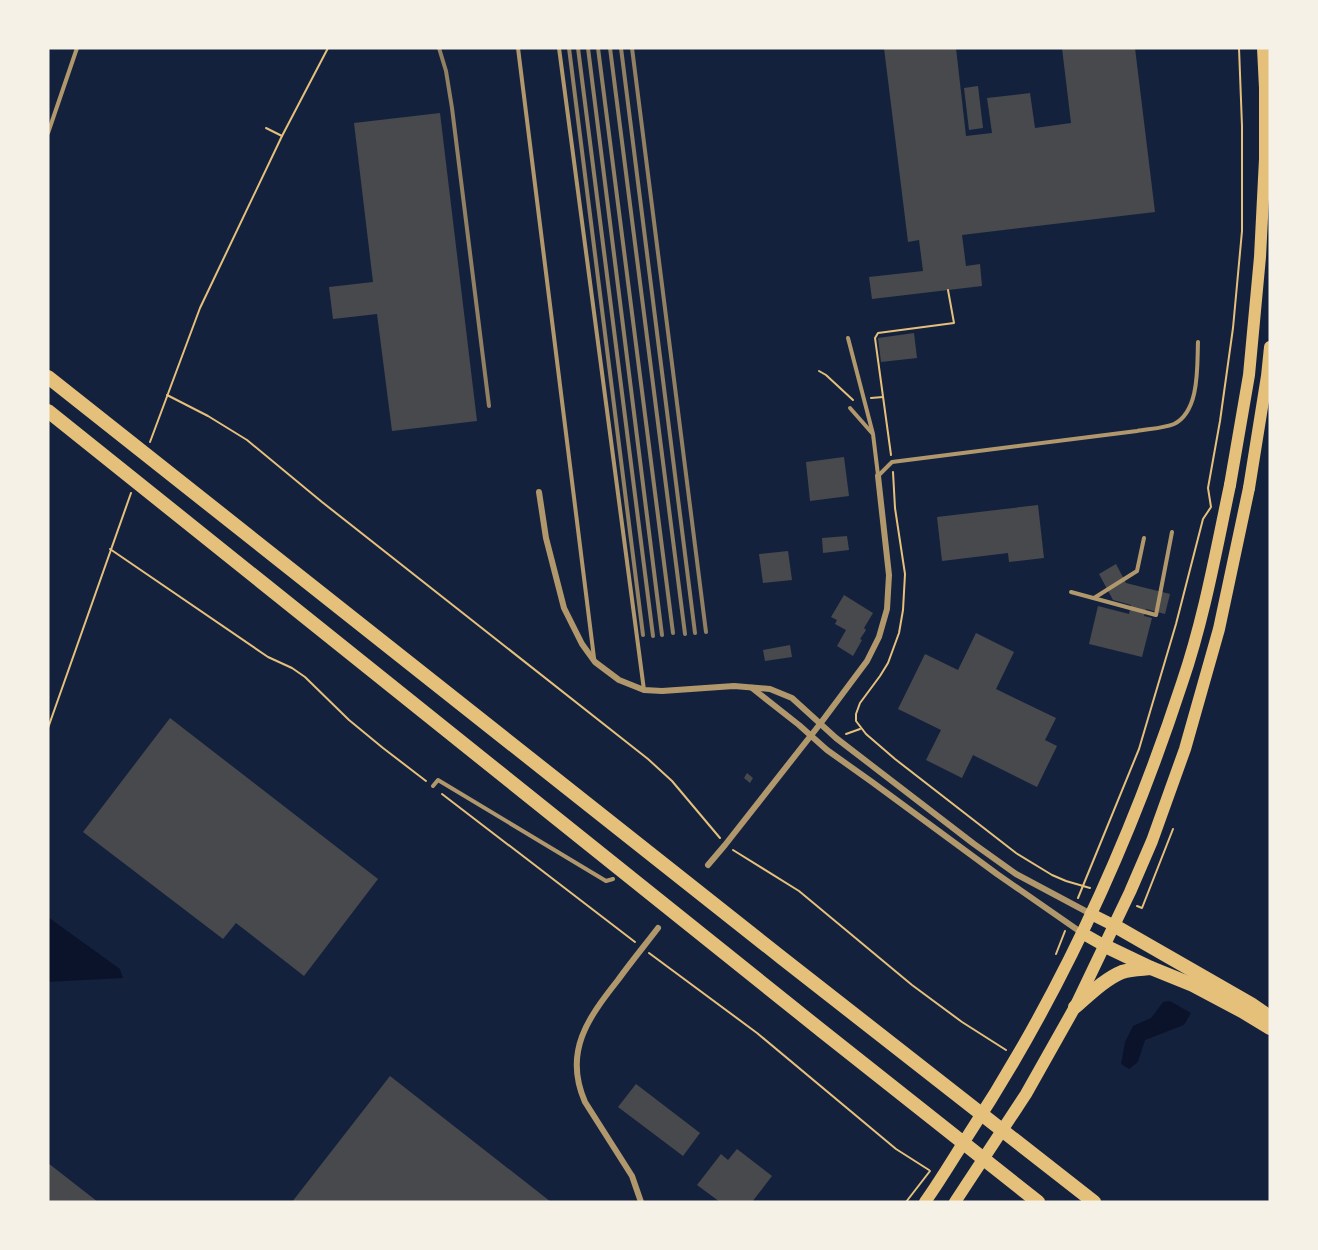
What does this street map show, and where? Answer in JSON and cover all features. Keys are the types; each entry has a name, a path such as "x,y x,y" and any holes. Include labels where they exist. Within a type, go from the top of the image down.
{"highway":[{"path":"48,377 1094,1202"},
{"path":"48,411 1038,1202"},
{"path":"1114,926 1270,1017"},
{"path":"1105,946 1193,985 1270,1028"},
{"path":"1075,1007 1122,972 1151,968"}],"main road":[{"path":"925,1202 1002,1084 1082,933 1130,824 1183,682 1197,632 1230,484 1249,375 1260,257 1265,159 1263,48"},
{"path":"955,1202 1026,1094 1075,1007 1152,841 1185,749 1219,629 1250,488 1270,347"},
{"path":"1091,914 1114,926"},
{"path":"1082,933 1105,946"}],"street":[{"path":"708,865 820,724 867,661 879,638 887,609 889,575 878,476"},
{"path":"539,492 546,538 564,608 582,644 595,662 619,680 644,690 734,686 770,689 792,698 836,738 974,844 1016,874 1091,914"},
{"path":"752,688 813,732 827,750 1082,933"},
{"path":"641,1202 632,1176 579,1090 577,1051 594,1011 658,928"}],"lane":[{"path":"48,133 77,48"},
{"path":"518,48 595,662"},
{"path":"559,48 644,690"},
{"path":"848,338 873,434 878,476"},
{"path":"878,476 892,462 1137,431 1174,424 1191,406 1195,393 1198,342"},
{"path":"850,408 873,434"},
{"path":"1071,592 1156,615 1172,532"},
{"path":"1094,598 1137,571 1144,538"},
{"path":"433,786 438,780 606,881 613,879"}],"path":[{"path":"151,438 200,308 282,136 328,48"},
{"path":"1074,906 1139,749 1176,624 1203,519 1211,507 1208,488 1224,398 1242,231 1239,48"},
{"path":"266,128 282,136"},
{"path":"948,290 954,324 878,333 875,338 905,574 899,633 888,663 858,707 856,722 860,729 895,759 1016,853 1052,875 1083,885"},
{"path":"819,371 853,400 883,397"},
{"path":"167,396 208,416 247,440 322,502 648,759 690,801 725,845 799,891 912,985 962,1022 1007,1050"},
{"path":"48,728 129,497"},
{"path":"110,549 268,657 305,677 383,748 642,948 757,1032 896,1149 930,1170 906,1202"},
{"path":"836,738 860,729"},
{"path":"1119,799 1124,800"},
{"path":"1055,958 1067,924"}],"water":[{"path":"48,917 120,969 123,978 48,982"},
{"path":"1170,1001 1191,1013 1184,1025 1145,1040 1138,1062 1129,1069 1121,1064 1125,1042 1133,1026 1151,1018 1163,1002"}],"building":[{"path":"884,48 956,48 966,136 992,133 987,98 1030,93 1035,128 1071,123 1062,48 1135,48 1155,212 962,235 966,266 980,264 982,286 872,299 869,277 923,271 919,240 908,242"},
{"path":"978,86 983,128 969,130 964,88"},
{"path":"440,113 477,421 392,431 377,314 333,319 329,287 373,282 354,123"},
{"path":"914,333 917,358 881,362 878,338"},
{"path":"844,457 849,496 810,501 806,462"},
{"path":"1038,505 1044,558 1009,562 1008,553 942,561 937,517"},
{"path":"847,536 849,550 823,553 822,538"},
{"path":"788,551 792,580 763,583 759,554"},
{"path":"1116,564 1126,583 1170,594 1165,614 1146,609 1144,616 1152,618 1142,657 1089,644 1098,606 1129,614 1131,605 1113,600 1099,574"},
{"path":"844,595 873,613 864,628 866,630 853,656 837,646 846,630 835,624 837,620 831,617"},
{"path":"976,633 1014,652 996,689 1056,718 1045,740 1057,746 1037,787 973,755 962,778 926,760 941,730 898,709 925,654 958,670"},
{"path":"790,645 792,657 765,661 763,650"},
{"path":"170,718 378,879 304,976 236,923 223,939 83,832"},
{"path":"747,773 753,778 750,783 744,778"},
{"path":"390,1076 551,1202 292,1202"},
{"path":"636,1084 700,1133 683,1156 618,1107"},
{"path":"737,1149 772,1176 752,1202 720,1202 697,1185 721,1154 728,1160"},
{"path":"48,1163 98,1202 48,1202"}],"railway":[{"path":"439,48 446,71 452,108 489,406"},
{"path":"569,48 643,635"},
{"path":"578,48 653,636"},
{"path":"588,48 662,635"},
{"path":"598,48 673,633"},
{"path":"610,48 685,634"},
{"path":"621,48 695,633"},
{"path":"632,48 706,632"}]}
